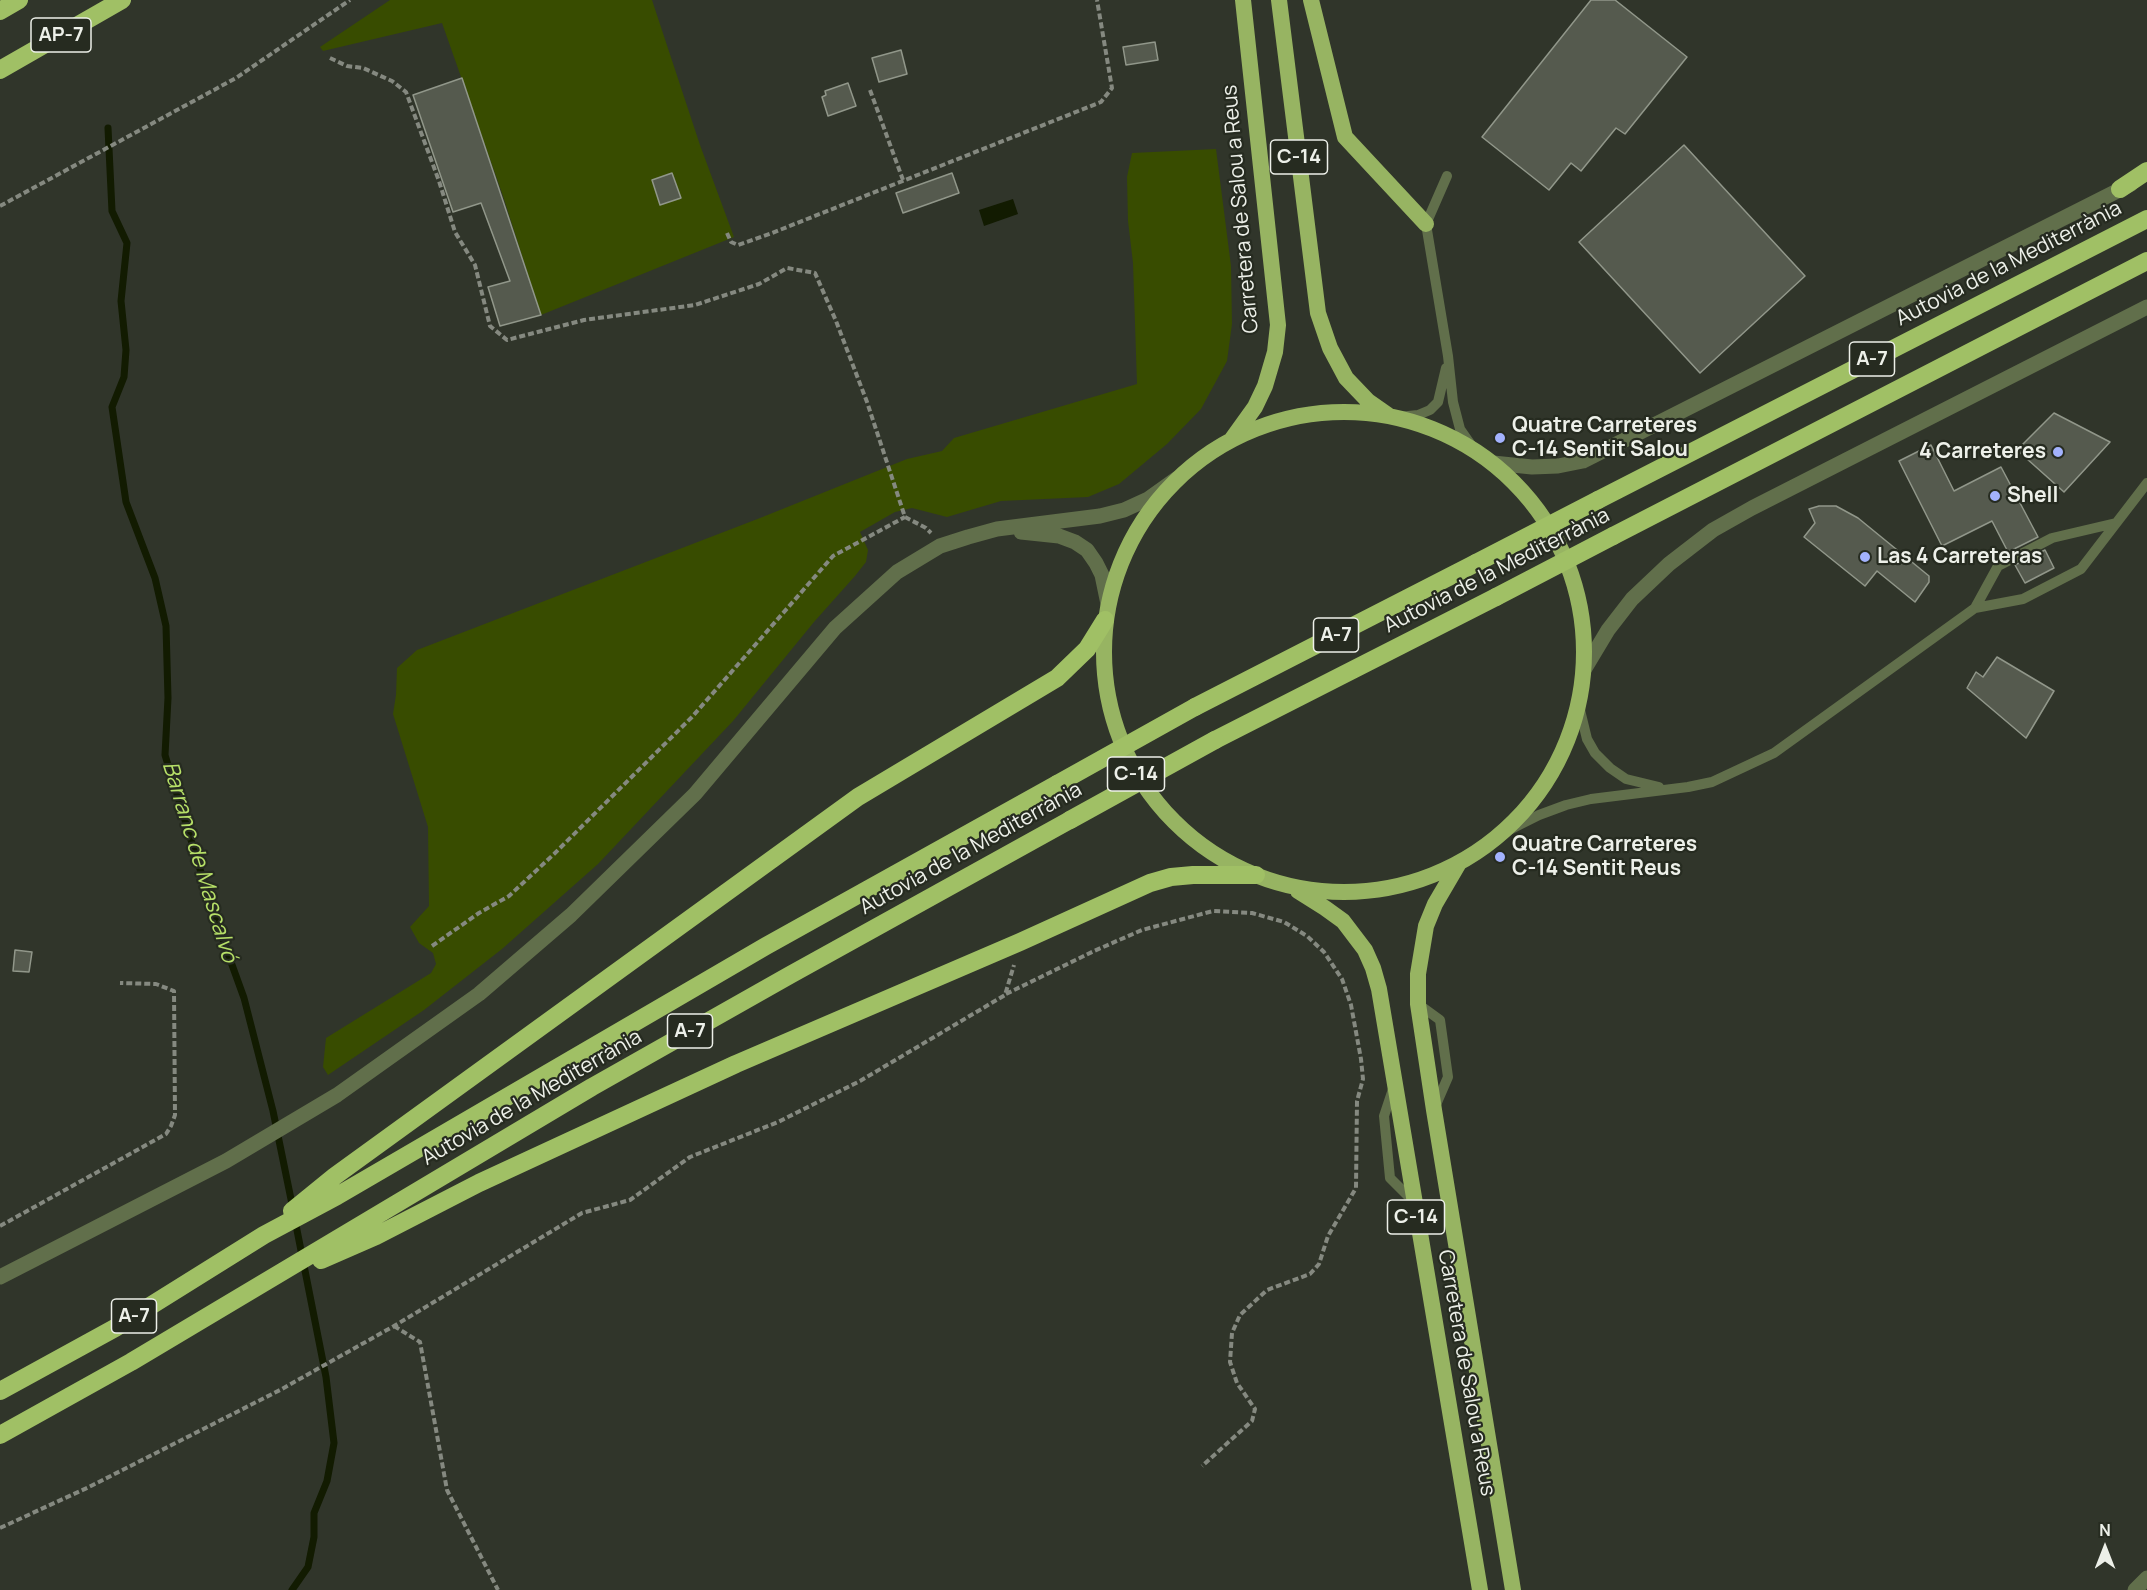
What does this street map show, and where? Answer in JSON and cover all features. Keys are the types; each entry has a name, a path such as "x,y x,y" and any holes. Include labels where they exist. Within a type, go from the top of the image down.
{"highway":[{"name":"AP-7","path":"0,11 19,0"},
{"name":"AP-7","path":"0,70 122,0"},
{"name":"Carretera de Salou a Reus","path":"1232,439 1255,407 1265,386 1275,352 1278,325 1243,0"},
{"name":"C-14","path":"1279,0 1318,313 1330,348 1346,378 1368,401 1394,417"},
{"path":"1311,0 1345,137 1426,224"},
{"path":"2120,189 2147,171"},
{"name":"Autovia de la Mediterrània","path":"0,1391 115,1328 264,1234 337,1196 766,946 1195,707 2147,219"},
{"name":"Autovia de la Mediterrània","path":"317,1256 592,1087 1215,740 2147,261"},
{"name":"C-14","path":"1349,411 1394,417 1450,436 1474,449 1518,485 1540,511 1571,571 1580,603 1585,636 1584,670 1579,706 1567,742 1550,777 1527,808 1499,835 1460,862 1432,875 1374,890 1343,892 1313,890 1283,884 1256,875 1220,858 1188,834 1160,806 1136,774 1119,738 1107,700 1103,660 1106,612 1117,569 1132,536 1152,506 1176,479 1203,457 1232,439 1269,423 1309,414 1349,411"},
{"path":"264,1234 335,1176 858,797 1057,678 1088,649 1106,612"},
{"name":"C-14","path":"1460,862 1441,893 1426,926 1418,974 1418,1004 1513,1590"},
{"path":"317,1256 376,1236 479,1182 736,1064 1020,942 1150,883 1193,875 1256,875"},
{"name":"Carretera de Salou a Reus","path":"1283,884 1306,896 1343,921 1365,950 1373,968 1480,1590"},
{"name":"A-7","path":"0,1435 131,1362 259,1286 317,1256"}],"street":[{"path":"1493,463 1532,467 1558,466 1583,461 2147,177"},
{"path":"1584,670 1608,630 1632,599 1669,564 1713,530 2147,307"},
{"path":"0,1277 226,1161 337,1095 479,994 571,915 695,794 836,628 897,572 940,546 998,529 1100,516 1124,510 1148,499 1176,479"},
{"path":"998,529 1059,536 1087,550 1102,575 1106,612"},
{"path":"2135,1590 2147,1578"}],"lane":[{"path":"1447,176 1426,224 1454,402 1460,429 1474,449"},
{"path":"1394,417 1418,415 1430,410 1438,402 1448,356"},
{"path":"1499,835 1539,815 1566,805 1591,799 1712,782 1774,753 1975,608 2023,599 2081,569 2147,483"},
{"path":"1975,608 1998,566 2052,538 2116,523"},
{"path":"1579,706 1587,739 1595,753 1610,768 1626,779 1665,788"}],"path":[{"path":"0,206 236,78 350,0"},
{"path":"727,233 731,242 738,245 1101,102 1112,88 1097,0"},
{"path":"330,58 347,66 363,68 392,81 406,93 439,181 455,232 475,265 490,326 507,340 584,320 695,304 759,284 787,268 815,273 867,402 905,517 927,528 940,546"},
{"path":"870,90 903,180"},
{"path":"432,946 509,896 554,854 692,717 833,556 905,517"},
{"path":"0,1528 89,1487 280,1390 394,1326 582,1213 630,1200 690,1157 778,1122 860,1081 1005,994 1142,930 1213,911 1252,913 1284,922 1307,936 1324,952 1342,979 1351,1005 1363,1079 1357,1101 1356,1188 1328,1236 1318,1264 1311,1274 1267,1290 1240,1315 1232,1333 1230,1362 1237,1383 1255,1409 1252,1421 1202,1466"},
{"path":"1005,994 1020,942"},
{"path":"0,1226 166,1134 171,1126 175,1115 174,991 156,984 120,983"},
{"path":"394,1326 420,1342 447,1490 498,1590"}],"green space":[{"path":"390,0 652,0 700,145 734,237 541,315 503,196 442,23 323,51 320,47"},
{"path":"1216,149 1231,266 1232,324 1227,361 1201,409 1167,444 1119,484 1088,497 1001,501 947,517 912,508 895,512 860,532 868,550 866,562 855,576 733,721 598,864 502,949 424,1010 328,1075 323,1067 326,1038 431,973 436,964 433,953 419,943 410,927 429,906 428,827 393,714 397,668 417,650 907,459 942,451 954,438 1137,384 1133,263 1128,221 1127,177 1132,153"}],"shaded area":[{"path":"1013,199 1018,214 984,226 979,210"}],"building":[{"path":"1591,0 1615,0 1687,57 1625,134 1616,128 1581,171 1571,163 1549,190 1482,137"},
{"path":"1155,42 1158,60 1126,65 1123,47"},
{"path":"901,50 907,74 879,82 872,58"},
{"path":"462,78 541,315 500,326 488,287 510,281 481,203 453,212 413,95"},
{"path":"848,83 856,106 828,116 822,97 826,95 825,91"},
{"path":"1684,145 1805,276 1700,373 1579,242"},
{"path":"672,173 681,198 660,205 652,180"},
{"path":"952,173 959,193 903,213 896,193"},
{"path":"2054,413 2110,442 2064,492 2017,450"},
{"path":"1931,445 1954,491 2001,467 2038,537 2008,552 1992,521 1942,546 1899,461"},
{"path":"1819,506 1836,506 1858,518 1929,576 1929,582 1915,602 1877,571 1865,586 1804,537 1815,523 1809,509"},
{"path":"2045,550 2054,568 2025,583 2015,565"},
{"path":"1997,657 2054,691 2026,738 1967,688 1976,672 1983,677"},
{"path":"15,950 32,952 29,972 13,971"}],"waterway":[{"name":"Barranc de Mascalvó","path":"108,128 112,211 127,243 121,301 126,350 124,377 112,407 126,502 155,578 166,626 168,698 165,755 214,915 244,998 273,1111 293,1209"},
{"name":"Barranc de Mascalvó","path":"292,1590 308,1567 314,1537 314,1513 327,1481 334,1443 326,1377 295,1220"}],"place":[{"name":"Quatre Carreteres C-14 Sentit Salou","path":"1500,438"},
{"name":"4 Carreteres","path":"2058,452"},
{"name":"Shell","path":"1995,496"},
{"name":"Las 4 Carreteras","path":"1865,557"},
{"name":"Quatre Carreteres C-14 Sentit Reus","path":"1500,857"}]}
